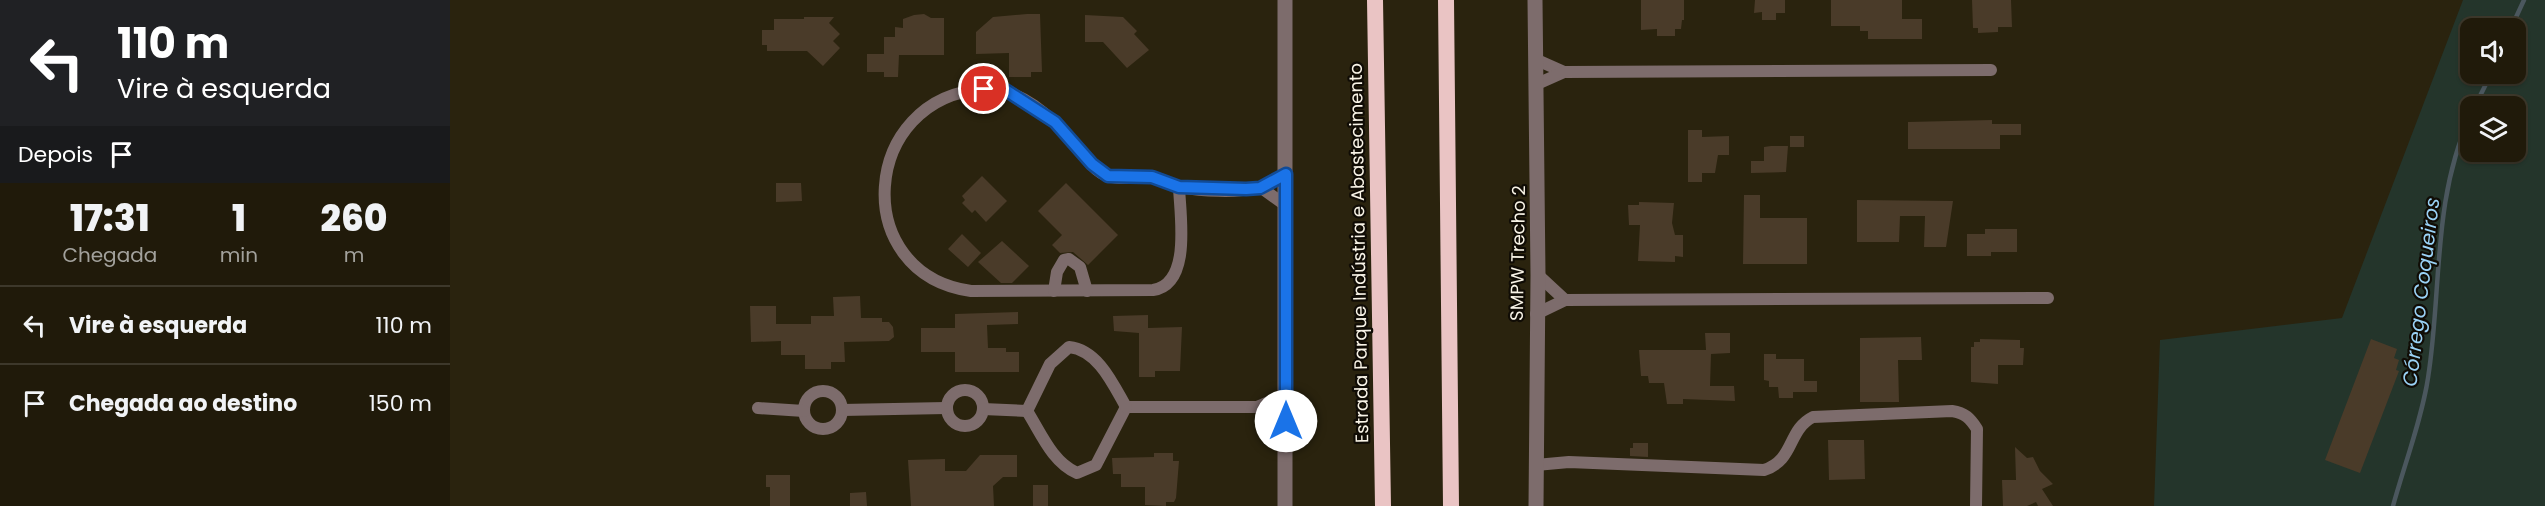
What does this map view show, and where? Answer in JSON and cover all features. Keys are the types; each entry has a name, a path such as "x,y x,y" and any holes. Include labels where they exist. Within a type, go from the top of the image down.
{"highway":[{"name":"Estrada Parque Indústria e Abastecimento","path":"1375,0 1383,506"},
{"path":"1446,0 1451,506"}],"street":[{"path":"1285,0 1285,506"},
{"name":"SMPW Trecho 2","path":"1535,0 1538,275 1536,506"},
{"path":"1537,60 1564,72"},
{"path":"1537,84 1564,72 1991,70"},
{"path":"1179,187 1181,243 1179,264 1172,279 1153,290 954,289 919,268 901,249 888,227 884,198 893,146 916,117 936,101 952,95 984,89 1007,91 1055,122 1101,172 1119,177 1152,177 1179,187 1260,188 1286,174"},
{"path":"1260,188 1285,205"},
{"path":"1054,291 1056,272 1064,260 1069,259 1080,267 1087,291"},
{"path":"1538,275 1565,300"},
{"path":"1536,315 1565,300 2048,298"},
{"path":"1027,411 1050,364 1069,347 1085,350 1094,359 1126,407"},
{"path":"962,390 975,393 983,409 978,420 967,426 955,424 947,414 946,408 951,396 962,390"},
{"path":"825,391 837,398 842,410 838,422 833,426 820,429 809,423 804,411 808,399 813,394 825,391"},
{"path":"1126,407 1257,406 1286,395"},
{"path":"1257,406 1286,421"},
{"path":"1027,411 1056,458 1065,468 1077,473 1096,465 1126,407"},
{"path":"758,408 804,411"},
{"path":"842,410 946,408"},
{"path":"983,409 1027,411"},
{"path":"1536,465 1569,462 1764,470 1775,466 1786,456 1802,425 1813,417 1952,411 1963,413 1971,419 1977,429 1979,447 1976,506"}],"green space":[{"path":"2463,0 2545,0 2545,506 2154,506 2160,340 2342,318"}],"building":[{"path":"1641,0 1684,0 1684,20 1682,20 1681,29 1675,29 1675,36 1657,36 1657,29 1641,30"},
{"path":"1755,0 1785,0 1785,13 1776,13 1776,20 1762,20 1762,12 1754,13"},
{"path":"1831,0 1902,0 1902,19 1922,19 1922,39 1868,39 1868,31 1860,31 1860,26 1831,26"},
{"path":"1972,0 2011,0 2012,27 1998,27 1998,32 1978,33 1978,28 1973,28"},
{"path":"924,14 931,18 944,18 944,55 899,55 898,77 884,77 884,72 867,72 867,54 884,54 884,37 895,37 895,27 903,28 903,19"},
{"path":"1040,14 1042,72 1031,72 1031,77 1009,77 1009,53 976,54 976,32 993,17"},
{"path":"1085,15 1123,17 1137,31 1134,34 1149,50 1127,68 1103,42 1085,42"},
{"path":"804,17 834,17 829,23 840,34 833,41 840,48 823,66 807,51 767,51 767,45 762,45 762,30 774,30 774,19 804,19"},
{"path":"1992,120 1992,124 2021,124 2021,135 2000,135 2000,149 1908,149 1908,122"},
{"path":"1688,130 1702,130 1702,137 1729,136 1729,155 1718,155 1715,173 1702,173 1702,182 1688,182"},
{"path":"1790,136 1804,136 1804,147 1790,147"},
{"path":"1788,146 1786,172 1751,173 1751,161 1764,161 1764,147"},
{"path":"982,176 1007,201 986,222 975,210 972,213 962,203 965,200 962,196"},
{"path":"776,183 801,183 802,201 776,202"},
{"path":"1066,183 1118,235 1088,265 1073,252 1060,253 1052,245 1062,235 1038,211"},
{"path":"1744,195 1760,195 1760,218 1807,218 1807,264 1743,264"},
{"path":"1857,200 1953,201 1946,247 1924,247 1925,216 1900,216 1899,242 1857,242"},
{"path":"1639,202 1674,203 1672,223 1675,235 1683,235 1683,257 1675,256 1675,262 1638,261 1640,225 1629,225 1628,205 1639,205"},
{"path":"1985,229 2017,229 2017,252 1991,252 1991,256 1967,256 1967,234 1985,234"},
{"path":"962,234 981,253 968,267 948,249"},
{"path":"1002,241 1029,266 1012,283 1001,283 978,262"},
{"path":"860,296 861,318 882,318 882,322 889,322 893,327 894,337 889,341 844,342 845,362 831,362 831,369 805,369 805,355 781,355 781,341 751,342 750,306 776,306 776,324 811,324 811,316 834,316 833,297"},
{"path":"1018,312 1018,324 987,325 988,348 1006,348 1006,352 1019,352 1019,372 955,372 955,352 921,352 921,328 955,328 955,314"},
{"path":"1148,315 1148,328 1182,327 1180,371 1155,371 1155,377 1139,377 1139,333 1114,331 1113,316"},
{"path":"1705,333 1730,333 1730,353 1711,354 1710,386 1734,386 1735,401 1683,399 1683,404 1667,404 1664,383 1649,383 1648,376 1641,376 1639,350 1706,350"},
{"path":"1921,337 1922,360 1898,360 1899,402 1860,402 1860,338"},
{"path":"1980,339 2020,340 2020,348 2024,348 2023,365 1998,365 1998,384 1971,382 1971,347 1974,347 1974,342 1980,342"},
{"path":"2371,339 2397,349 2394,358 2399,360 2396,370 2399,371 2360,473 2325,460"},
{"path":"1764,354 1776,354 1776,359 1804,359 1804,381 1817,381 1817,392 1793,392 1793,398 1779,398 1778,387 1769,387 1769,381 1764,380"},
{"path":"1828,440 1864,440 1865,479 1829,480"},
{"path":"1633,443 1648,443 1648,457 1630,456"},
{"path":"2015,447 2027,458 2033,457 2040,471 2053,484 2042,489 2053,506 2038,506 2036,502 2027,506 2003,506 2002,480 2016,480"},
{"path":"1154,453 1173,453 1173,461 1179,461 1176,498 1174,502 1166,502 1166,506 1145,505 1145,487 1121,487 1121,474 1113,474 1112,458 1154,457"},
{"path":"980,455 1017,455 1017,477 1003,477 993,486 994,506 911,506 908,460 945,459 945,471 966,471"},
{"path":"766,475 790,475 790,506 770,506 770,487 766,487"},
{"path":"1033,485 1048,485 1048,506 1033,506"},
{"path":"866,492 867,506 850,506 850,493"}],"waterway":[{"name":"Córrego Coqueiros","path":"2516,18 2524,0"},
{"name":"Córrego Coqueiros","path":"2480,96 2486,84"},
{"name":"Córrego Coqueiros","path":"2393,506 2417,426 2428,378 2444,213 2449,180 2460,143"}],"route":[{"path":"984,89 1007,91 1055,122 1092,164 1108,176 1152,177 1179,187 1246,189 1260,188 1286,174 1286,421"}]}
